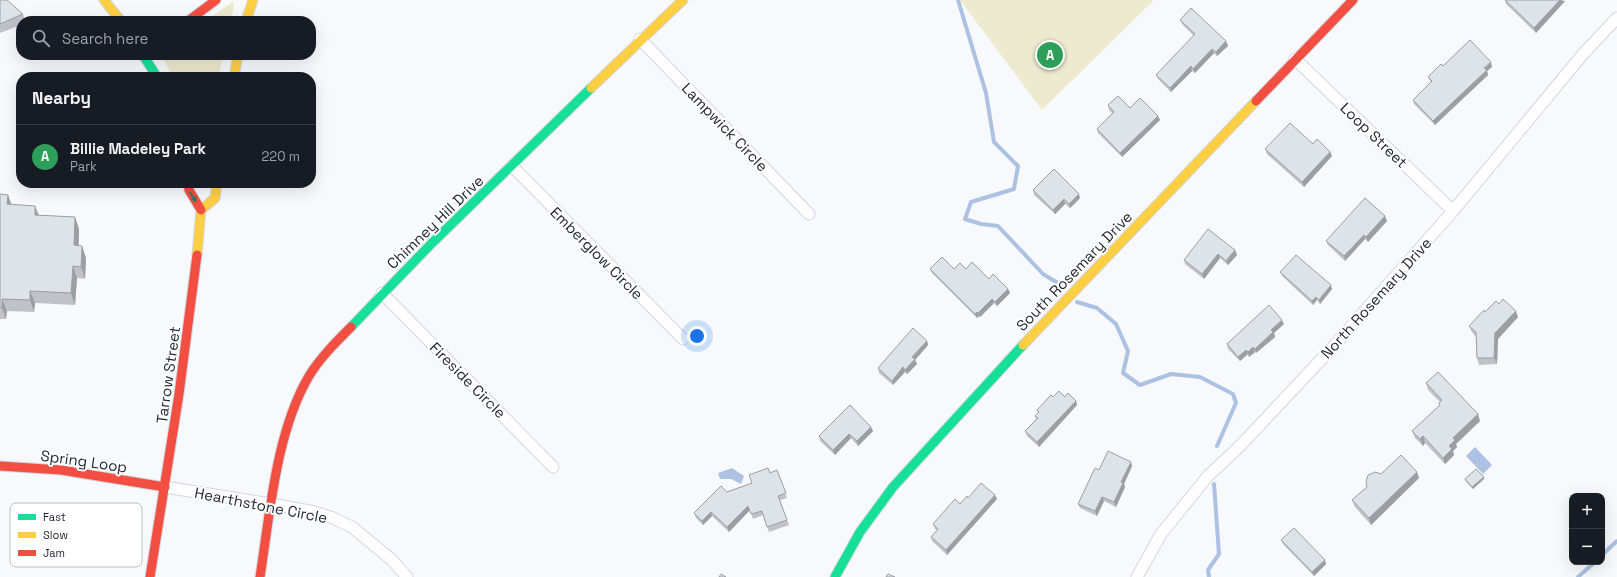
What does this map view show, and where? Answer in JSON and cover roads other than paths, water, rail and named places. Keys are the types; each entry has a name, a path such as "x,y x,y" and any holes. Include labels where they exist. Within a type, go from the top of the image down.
{"street":[{"path":"104,0 118,16"},
{"path":"195,16 216,0"},
{"path":"248,16 253,0"},
{"name":"Chimney Hill Drive","path":"260,577 279,461 289,422 305,385 323,356 431,243 682,0"},
{"name":"South Rosemary Drive","path":"834,577 860,532 893,487 1003,366 1352,0"},
{"name":"North Rosemary Drive","path":"1137,577 1161,534 1208,476 1240,446 1332,348 1454,211 1583,54 1617,18"},
{"name":"Lampwick Circle","path":"640,39 810,214"},
{"name":"Loop Street","path":"1295,59 1454,211"},
{"path":"146,60 154,72"},
{"path":"235,72 237,60"},
{"name":"Emberglow Circle","path":"512,166 683,339"},
{"path":"189,188 201,210 215,198 217,188"},
{"name":"Tarrow Street","path":"150,577 185,356 195,280 201,210"},
{"name":"Fireside Circle","path":"382,293 553,467"},
{"name":"Spring Loop","path":"0,466 61,470 165,488"},
{"name":"Hearthstone Circle","path":"165,488 271,504 314,512 333,518 352,527 392,560 407,577"}],"water":[{"path":"1475,447 1492,465 1483,474 1466,456"},
{"path":"732,468 744,476 741,484 731,479 720,479 718,473"}],"waterway":[{"path":"958,0 986,93 994,142 1018,166 1014,189 971,202 965,219 981,224 998,226 1043,274 1061,285"},
{"path":"1077,302 1097,308 1116,324 1128,351 1123,373 1140,385 1171,374 1200,377 1233,394 1236,403 1217,446"},
{"path":"1209,577 1208,570 1219,554 1214,484"},
{"path":"1605,552 1617,541"},
{"path":"1578,577 1592,565"}],"place":[{"name":"Billie Madeley Park","path":"1050,55"}]}
